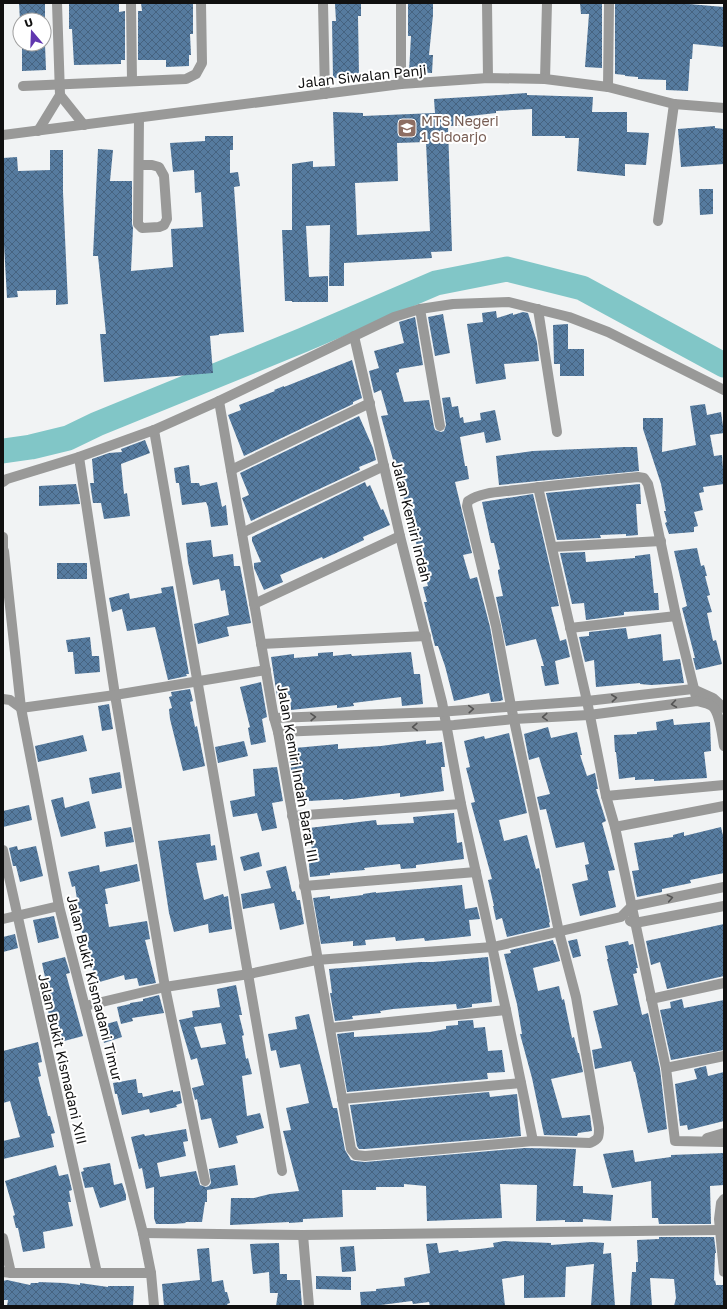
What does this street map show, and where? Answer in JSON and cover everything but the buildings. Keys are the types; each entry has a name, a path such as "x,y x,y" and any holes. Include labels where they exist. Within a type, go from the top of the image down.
{"street":[{"path":"57,3 58,84 60,95 84,125"},
{"path":"131,3 132,81"},
{"path":"23,86 186,79 196,74 202,63 201,3"},
{"path":"323,3 324,94"},
{"path":"401,3 401,84"},
{"path":"487,3 488,78"},
{"path":"545,79 547,3"},
{"path":"608,87 609,3"},
{"name":"Jalan Siwalan Panji","path":"3,135 401,84 488,78 545,79 608,87 674,104 724,108"},
{"path":"38,131 60,95"},
{"path":"658,221 674,104"},
{"path":"139,118 138,224 142,228 159,227 164,225 167,219 164,176 160,167 152,165 139,165"},
{"path":"3,482 7,479 79,457 154,430 219,401 394,317 420,310 453,304 509,302 569,316 608,332 724,390"},
{"path":"538,309 557,432"},
{"path":"420,310 440,426"},
{"name":"Jalan Kemiri Indah","path":"354,336 400,536 444,711 461,804 493,947 532,1142"},
{"name":"Jalan Kemiri Indah Barat III","path":"219,401 274,718 278,732 316,960 330,1028 351,1149 356,1155 365,1156 532,1142"},
{"path":"231,470 370,404"},
{"path":"154,430 282,1171"},
{"path":"79,457 115,694 165,987 205,1181"},
{"path":"242,533 384,466"},
{"path":"532,1142 590,1143 597,1140 599,1137 599,1128 576,997 559,932 511,706 496,626 467,506 468,500 473,497 494,493 538,487 638,477 644,478 648,484 676,616 697,701"},
{"path":"538,487 587,701 606,796 615,827 666,1068 674,1141 724,1142"},
{"path":"254,604 400,536"},
{"name":"Jalan Bukit Kismadani Timur","path":"3,537 3,551 21,708 59,906 143,1233 151,1273 154,1306"},
{"path":"552,547 661,541"},
{"path":"570,628 676,616"},
{"path":"261,644 426,636"},
{"path":"3,699 10,700 21,708 266,670"},
{"path":"274,718 444,711 587,701 693,689 713,698 724,708"},
{"path":"278,732 446,725 514,719 589,715 697,701 711,705 715,709 718,716 724,746"},
{"path":"606,796 724,785"},
{"path":"292,816 461,804"},
{"path":"615,827 724,806"},
{"name":"Jalan Bukit Kismadani XIII","path":"3,850 97,1274"},
{"path":"304,886 476,872"},
{"path":"85,1006 165,987 249,974 316,960 493,947 621,917 632,906 724,887"},
{"path":"3,919 59,906"},
{"path":"621,917 635,923 724,906"},
{"path":"651,999 724,983"},
{"path":"330,1028 506,1010"},
{"path":"666,1068 724,1056"},
{"path":"342,1099 521,1083"},
{"path":"693,1141 724,1133"},
{"path":"724,1199 719,1210 724,1272"},
{"path":"143,1233 303,1235 721,1230"},
{"path":"303,1235 309,1306"},
{"path":"3,1238 7,1273 151,1273"}],"waterway":[{"path":"3,451 31,447 68,438 97,424 303,340 436,283 507,269 582,288 724,365"}],"place":[{"name":"MTS Negeri 1 Sidoarjo","path":"407,128"}]}
